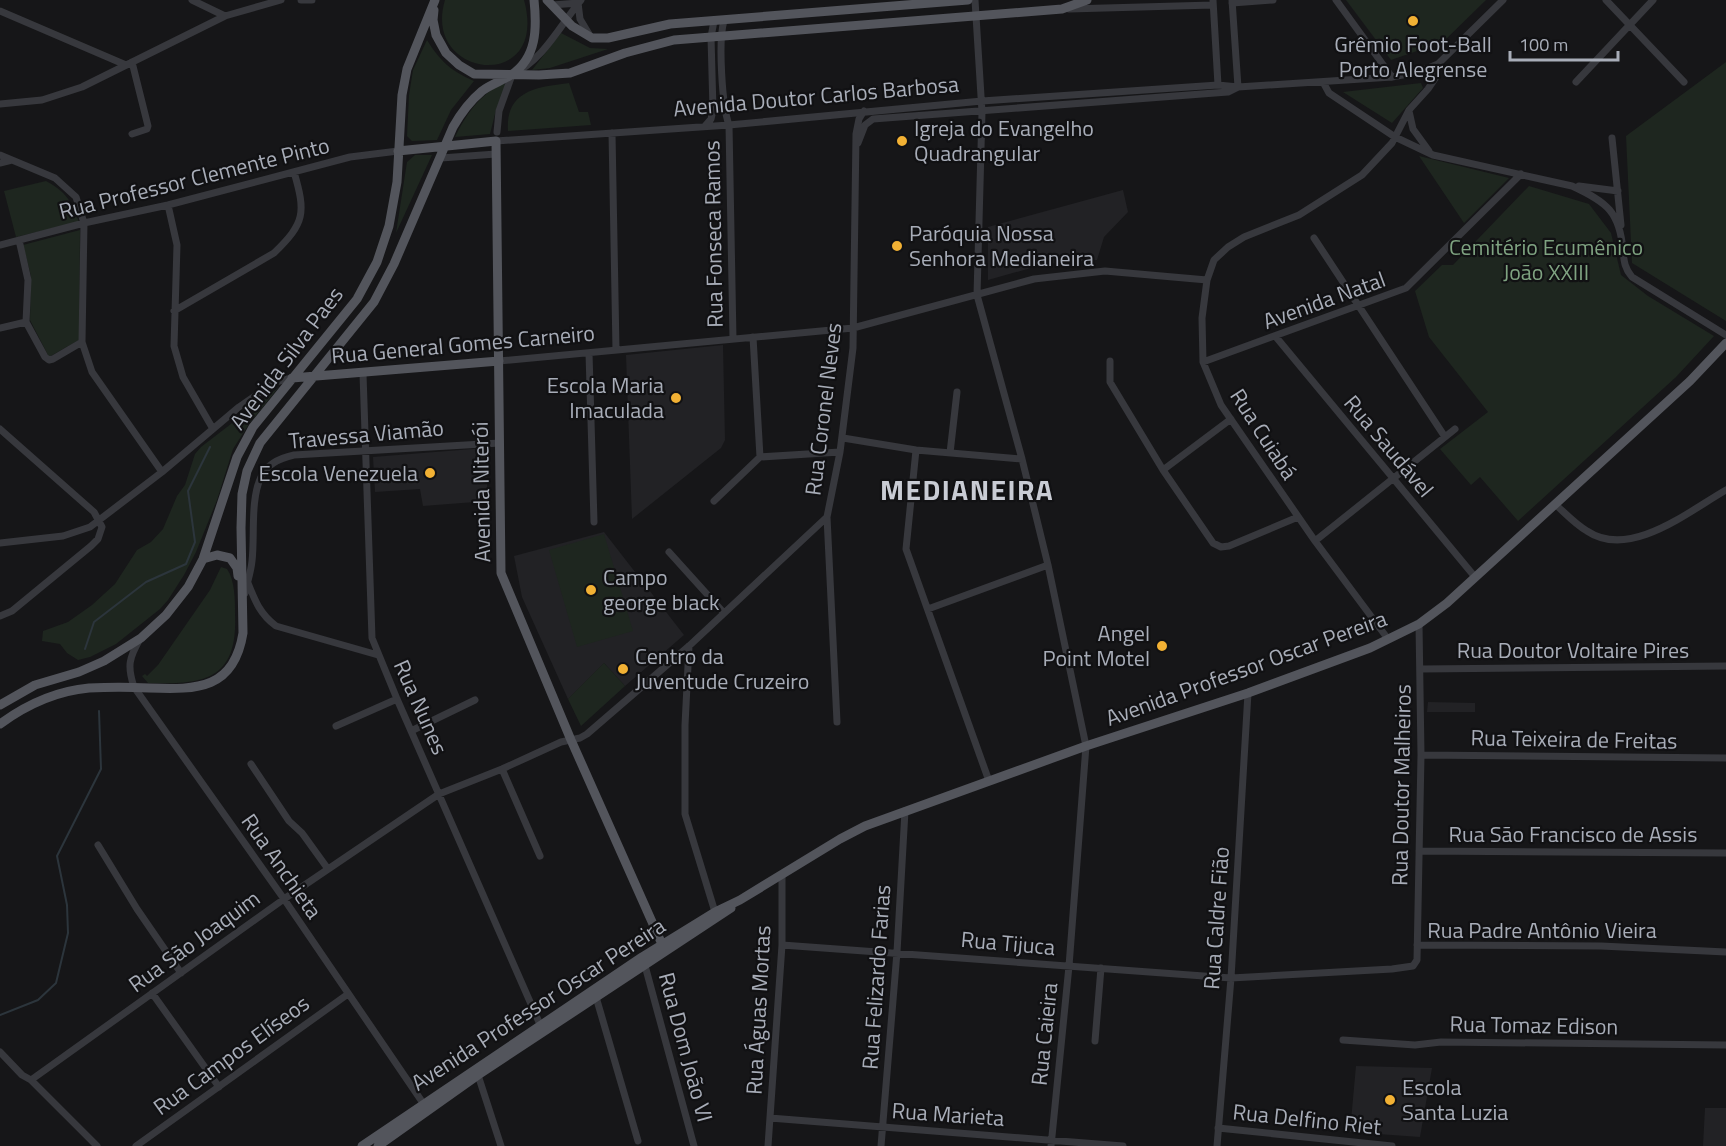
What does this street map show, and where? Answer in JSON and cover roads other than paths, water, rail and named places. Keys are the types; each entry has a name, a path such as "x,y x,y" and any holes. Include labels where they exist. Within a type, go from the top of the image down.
{"main road":[{"path":"435,0 433,20 436,35 446,53 459,65 474,74 512,75 570,73 625,53 674,39 1062,9 1087,0"},
{"name":"Avenida Silva Paes","path":"0,705 35,686 79,672 104,661 141,638 166,615 188,587 203,559 237,457 253,427 357,299 377,262 389,226 397,182 402,95 407,69 435,0"},
{"path":"512,75 529,58 535,40 534,0"},
{"path":"550,3 566,21 592,38 608,38 670,24 968,0"},
{"name":"Avenida Silva Paes","path":"243,601 242,494 247,471 260,443 374,302 394,264 453,127 463,110 484,90 512,75"},
{"name":"Avenida Doutor Carlos Barbosa","path":"398,150 446,146 497,136"},
{"name":"Avenida Niterói","path":"497,136 501,573 571,740 663,948"},
{"name":"Avenida Professor Oscar Pereira","path":"378,1146 426,1107 715,912 740,900 840,839 905,810 1086,746 1248,693 1388,639 1419,624 1447,603 1690,381 1726,343"},
{"name":"Rua General Gomes Carneiro","path":"292,378 363,374 499,361"},
{"path":"0,724 17,711 56,695 87,688 134,687 183,690 198,688 225,674 235,662 241,648 243,601 234,562 224,555 203,559"},
{"name":"Avenida Professor Oscar Pereira","path":"663,948 721,917 740,900"},
{"name":"Avenida Professor Oscar Pereira","path":"362,1146 478,1075 542,1028 596,997 643,961"}],"street":[{"path":"192,0 225,16"},
{"path":"0,104 42,100 82,87 225,16 282,0"},
{"path":"301,0 312,0"},
{"name":"Rua Caieira","path":"975,0 982,101 977,295 1022,459 1048,565 1086,746 1069,966 1052,1143"},
{"path":"1238,87 1232,1 1273,0"},
{"path":"1336,0 1392,77"},
{"name":"Avenida Doutor Carlos Barbosa","path":"497,136 612,133 729,125 982,101 1218,85 1238,87 1392,77 1418,72 1438,64 1503,0"},
{"path":"1606,0 1684,82"},
{"path":"1576,82 1653,0"},
{"path":"512,75 526,68 543,51 579,2"},
{"path":"550,3 579,2"},
{"path":"579,2 583,26 592,38"},
{"path":"1062,9 1213,2 1218,85"},
{"path":"0,11 129,63"},
{"name":"Rua Fonseca Ramos","path":"705,126 711,119 713,110 716,37 719,21"},
{"name":"Rua Fonseca Ramos","path":"716,37 724,109 729,125 733,339"},
{"path":"129,63 148,126 147,129 132,134"},
{"name":"Rua Cuiabá","path":"1388,639 1315,541 1221,405 1203,362 1202,318 1207,280 1214,260 1244,237 1299,215 1362,175 1395,137 1409,110 1428,89 1436,77 1438,64"},
{"name":"Avenida Niterói","path":"497,136 499,111 512,75"},
{"path":"1323,82 1329,93 1395,137 1433,155 1572,186 1618,191"},
{"name":"Avenida Doutor Carlos Barbosa","path":"856,148 865,124 873,119 1228,92 1238,87"},
{"path":"0,98 12,103"},
{"path":"1409,110 1413,129 1423,145 1433,155"},
{"name":"Rua Coronel Neves","path":"439,794 561,742 587,734 690,646 827,517 843,438 853,348 856,134 859,118 864,111"},
{"path":"612,133 616,350"},
{"path":"1612,138 1625,266 1632,277 1726,334"},
{"name":"Rua Professor Clemente Pinto","path":"0,245 84,223 168,205 350,157 398,150"},
{"path":"441,158 496,154"},
{"path":"0,155 55,178 76,197 84,223 82,342 92,372 162,472"},
{"path":"0,163 12,160"},
{"path":"174,311 274,253 284,243 302,216 300,194 294,172"},
{"name":"Avenida Natal","path":"1203,362 1406,288 1521,174"},
{"path":"1572,186 1590,194 1609,208 1621,230"},
{"path":"168,205 177,245 174,346 183,377 213,429"},
{"path":"1314,238 1445,437"},
{"path":"19,240 28,280 26,322 45,357 49,360 53,359 82,342"},
{"name":"Rua General Gomes Carneiro","path":"499,361 853,328 1034,279 1105,271 1207,280"},
{"path":"0,328 26,322"},
{"path":"753,337 760,457"},
{"name":"Rua Saudável","path":"1276,337 1475,577"},
{"path":"588,353 594,522"},
{"path":"1110,361 1110,382 1163,470 1213,543 1221,547 1229,546 1298,516"},
{"name":"Rua Nunes","path":"363,374 372,638 542,1028"},
{"name":"Rua General Gomes Carneiro","path":"0,543 63,536 78,532 100,521 239,407 275,382 292,378"},
{"path":"950,453 957,392"},
{"path":"1163,470 1231,419"},
{"path":"0,429 94,512 100,521 101,533 91,546 12,611 0,616"},
{"path":"1315,541 1455,429"},
{"path":"843,438 916,450 1022,459"},
{"name":"Travessa Viamão","path":"243,601 252,563 256,494 261,477 268,466 276,461 294,455 500,443"},
{"path":"916,450 906,549 989,781"},
{"path":"714,501 760,457 840,452"},
{"path":"1555,504 1588,532 1616,542 1644,536 1726,490"},
{"path":"827,517 837,722"},
{"path":"669,552 724,613"},
{"path":"928,609 1048,565"},
{"path":"248,580 255,603 264,618 276,626 378,655"},
{"name":"Rua Doutor Malheiros","path":"1417,945 1421,755 1419,624"},
{"name":"Rua Anchieta","path":"141,638 132,653 129,666 134,687 284,899 426,1107"},
{"path":"690,646 685,725 684,813 715,912"},
{"name":"Rua Doutor Voltaire Pires","path":"1421,669 1726,666"},
{"name":"Rua Caldre Fião","path":"1217,1146 1231,978 1248,693"},
{"path":"336,726 397,699"},
{"path":"411,730 475,700"},
{"name":"Rua Teixeira de Freitas","path":"1421,755 1726,758"},
{"path":"251,764 290,821 302,833 328,869"},
{"path":"502,769 540,856"},
{"name":"Rua São Joaquim","path":"31,1080 284,899 439,794"},
{"name":"Rua Felizardo Farias","path":"881,1146 897,952 905,810"},
{"path":"98,845 137,909 181,973"},
{"name":"Rua São Francisco de Assis","path":"1419,851 1726,853"},
{"name":"Rua Águas Mortas","path":"768,1146 782,945 782,875"},
{"name":"Rua Tijuca","path":"782,945 1231,978"},
{"name":"Rua Padre Antônio Vieira","path":"1231,978 1413,966 1417,960 1417,945 1601,946 1726,952"},
{"name":"Rua Dom João VI","path":"643,961 694,1146"},
{"path":"1095,1041 1101,968"},
{"path":"152,993 219,1087"},
{"name":"Rua Campos Elíseos","path":"136,1146 348,994"},
{"path":"596,997 638,1141"},
{"name":"Rua Tomaz Edison","path":"1343,1040 1415,1046 1441,1042 1726,1045"},
{"path":"0,1052 22,1076 31,1080 97,1146"},
{"path":"478,1075 501,1146"},
{"name":"Rua Marieta","path":"770,1118 1052,1143 1123,1146"},
{"name":"Rua Delfino Riet","path":"1218,1128 1392,1146"}],"waterway":[{"path":"85,649 94,622 146,582 186,564 195,542 188,491 210,447"},
{"path":"0,1015 38,1000 56,983 68,933 67,905 57,856 101,769 99,711"}],"place":[{"name":"Grêmio Foot-Ball Porto Alegrense","path":"1413,21"},
{"name":"Igreja do Evangelho Quadrangular","path":"902,141"},
{"name":"Paróquia Nossa Senhora Medianeira","path":"897,246"},
{"name":"Escola Maria Imaculada","path":"676,398"},
{"name":"Escola Venezuela","path":"430,473"},
{"name":"Campo george black","path":"591,590"},
{"name":"Angel Point Motel","path":"1162,646"},
{"name":"Centro da Juventude Cruzeiro","path":"623,669"},
{"name":"Escola Santa Luzia","path":"1390,1100"}],"district":[{"name":"MEDIANEIRA","path":"967,489"}],"park label":[{"name":"Cemitério Ecumênico João XXIII","path":"1546,260"}]}
